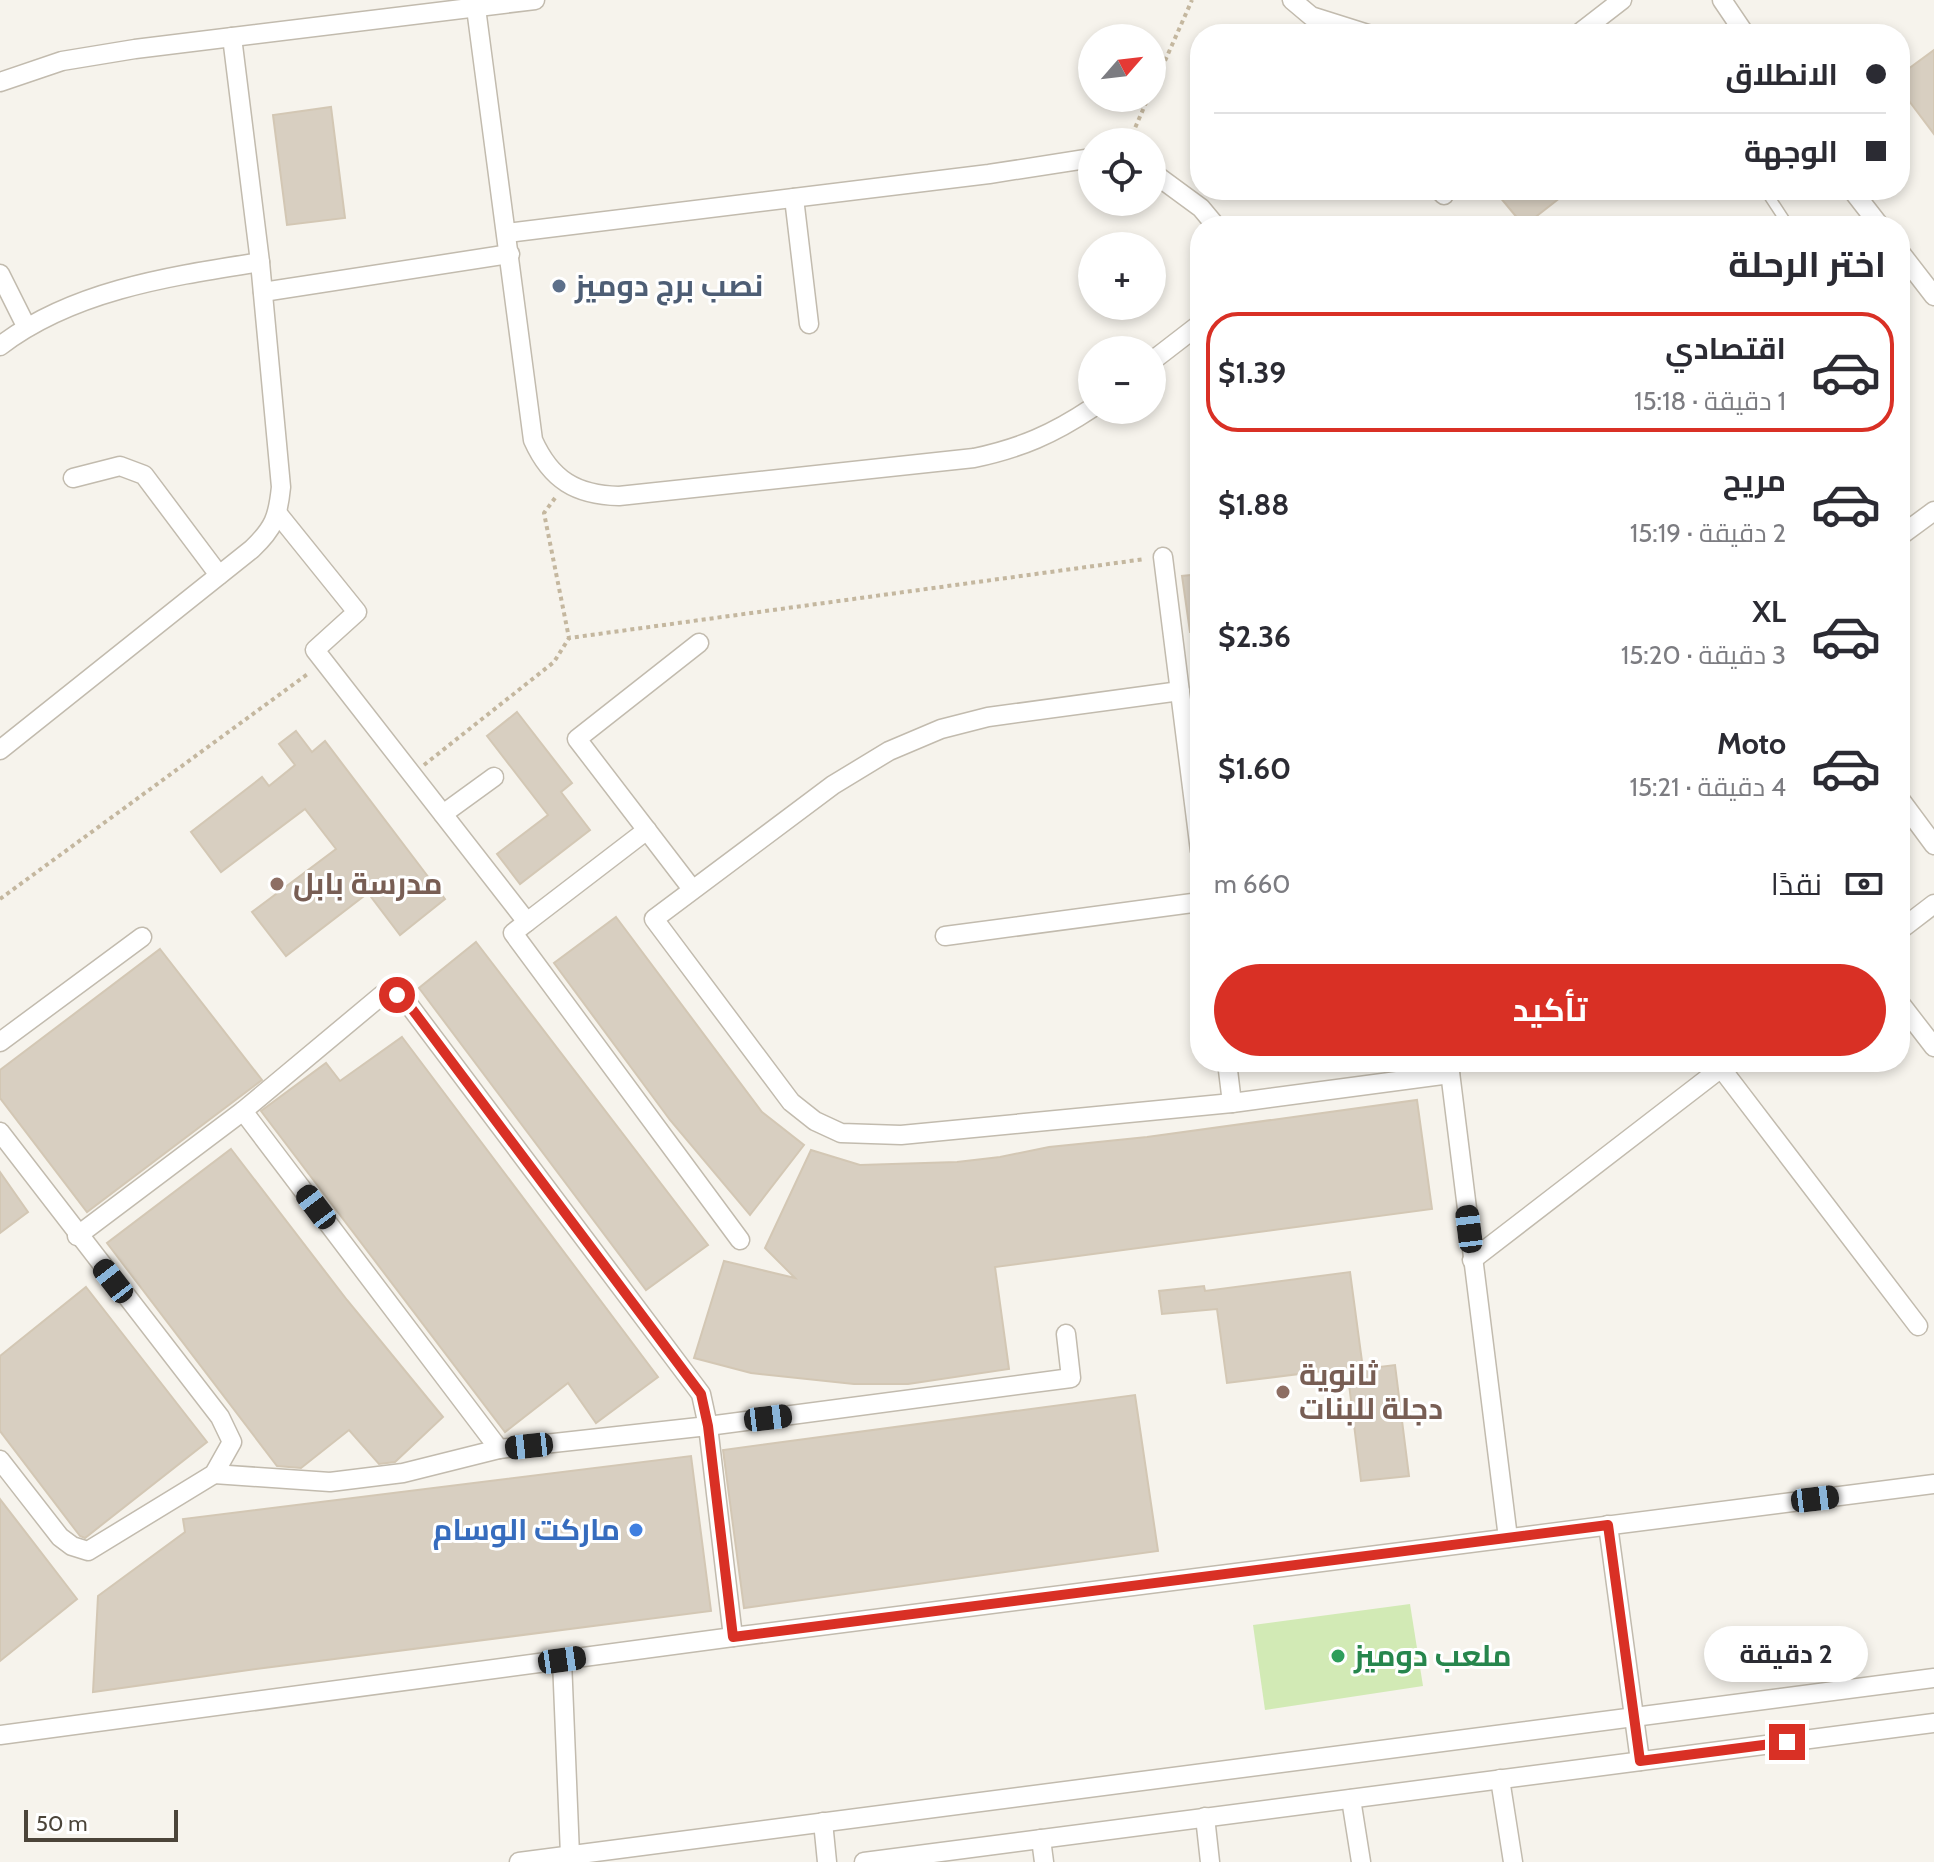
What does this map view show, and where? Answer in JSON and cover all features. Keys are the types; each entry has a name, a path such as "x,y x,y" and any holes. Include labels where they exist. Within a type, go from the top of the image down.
{"street":[{"path":"0,82 62,61 232,37 390,8 476,8 535,0"},
{"path":"1292,0 1309,17 1333,24"},
{"path":"1591,24 1622,0"},
{"path":"1722,0 1738,24"},
{"path":"476,8 533,440 548,467 566,483 589,494 619,496 974,458 1027,444 1055,432 1078,417"},
{"path":"0,750 267,535 278,514 281,487 263,292 232,37"},
{"path":"507,233 1078,160"},
{"path":"1166,182 1190,200"},
{"path":"794,198 809,324"},
{"path":"1190,200 1208,216"},
{"path":"1860,200 1872,216"},
{"path":"263,292 510,254"},
{"path":"0,346 26,326 112,292 185,274 260,262"},
{"path":"1910,268 1934,296"},
{"path":"0,274 26,326"},
{"path":"1166,350 1190,332"},
{"path":"73,478 120,466 144,475 219,575"},
{"path":"1910,529 1934,511"},
{"path":"278,514 357,612 315,650 527,922"},
{"path":"1163,557 1190,771"},
{"path":"692,889 577,739 699,643"},
{"path":"1180,691 988,717 941,729 889,751 833,785 654,919 791,1102 815,1121 841,1133 901,1135 1232,1103 1424,1072"},
{"path":"443,814 494,777"},
{"path":"1910,813 1934,845"},
{"path":"647,830 513,933 740,1240"},
{"path":"945,936 1190,903"},
{"path":"1910,922 1934,904"},
{"path":"0,1042 142,937"},
{"path":"77,1236 243,1111 382,995 397,995 406,1001 701,1394 708,1426 733,1637"},
{"path":"1910,1016 1934,1047"},
{"path":"1228,1072 1232,1103"},
{"path":"1449,1072 1508,1538"},
{"path":"1472,1260 1716,1072"},
{"path":"1730,1072 1918,1326"},
{"path":"243,1111 499,1449"},
{"path":"0,1132 77,1236 220,1417 232,1442 214,1474 88,1551 72,1546 60,1537 0,1460"},
{"path":"214,1474 330,1482 403,1473 499,1449 708,1426 1071,1378 1066,1334"},
{"path":"0,1735 733,1637 1934,1484"},
{"path":"1608,1525 1640,1761"},
{"path":"562,1660 570,1855"},
{"path":"519,1862 1934,1678"},
{"path":"871,1862 1934,1723"},
{"path":"1500,1779 1513,1862"},
{"path":"1351,1799 1361,1862"},
{"path":"1205,1817 1210,1862"},
{"path":"823,1822 827,1862"},
{"path":"1041,1839 1044,1862"}],"path":[{"path":"1166,58 1192,0"},
{"path":"412,774 554,662 569,638 544,513 566,483"},
{"path":"569,638 1163,557"},
{"path":"0,899 324,662"}],"green space":[{"name":"ملعب دوميز","path":"1410,1604 1423,1686 1265,1710 1253,1625"}],"building":[{"path":"1934,50 1934,134 1910,102 1910,68"},
{"path":"331,107 345,218 287,225 273,115"},
{"path":"1502,200 1557,200 1537,216 1516,216"},
{"path":"1190,575 1190,632 1182,576"},
{"path":"517,712 572,783 561,792 590,830 520,884 497,854 548,815 487,736"},
{"path":"296,731 312,752 325,741 445,899 400,935 368,893 286,956 252,912 336,849 305,809 221,872 191,832 262,777 269,786 295,765 279,744"},
{"path":"616,917 762,1112 804,1145 750,1215 670,1120 554,963"},
{"path":"476,942 708,1245 646,1290 419,988"},
{"path":"160,949 262,1080 87,1212 0,1098 0,1070"},
{"path":"402,1037 658,1377 596,1423 568,1383 505,1432 261,1111 326,1063 340,1081"},
{"path":"1417,1100 1432,1209 995,1267 1009,1369 908,1384 854,1384 751,1373 694,1358 724,1261 795,1278 765,1248 811,1150 860,1165 957,1162 1049,1147 1147,1137"},
{"path":"231,1149 347,1300 443,1417 395,1462 379,1464 349,1430 301,1468 277,1466 107,1243"},
{"path":"0,1172 28,1212 0,1233"},
{"path":"1350,1272 1363,1369 1395,1365 1409,1476 1361,1481 1347,1368 1227,1383 1217,1309 1162,1314 1159,1291 1204,1286 1205,1291"},
{"path":"86,1287 207,1442 85,1538 80,1536 0,1431 0,1356"},
{"path":"1135,1395 1158,1551 744,1608 723,1450"},
{"path":"691,1456 711,1611 93,1692 98,1596 185,1532 183,1519"},
{"path":"0,1499 77,1599 0,1661"}],"place":[{"name":"نصب برج دوميز","path":"559,286"},
{"name":"مدرسة بابل","path":"277,884"},
{"name":"ثانوية دجلة للبنات","path":"1283,1392"},
{"name":"ماركت الوسام","path":"636,1530"},
{"name":"ملعب دوميز","path":"1338,1656"}],"route":[{"path":"397,995 406,1001 701,1394 708,1426 733,1637 1608,1525 1640,1761 1787,1742"}]}
